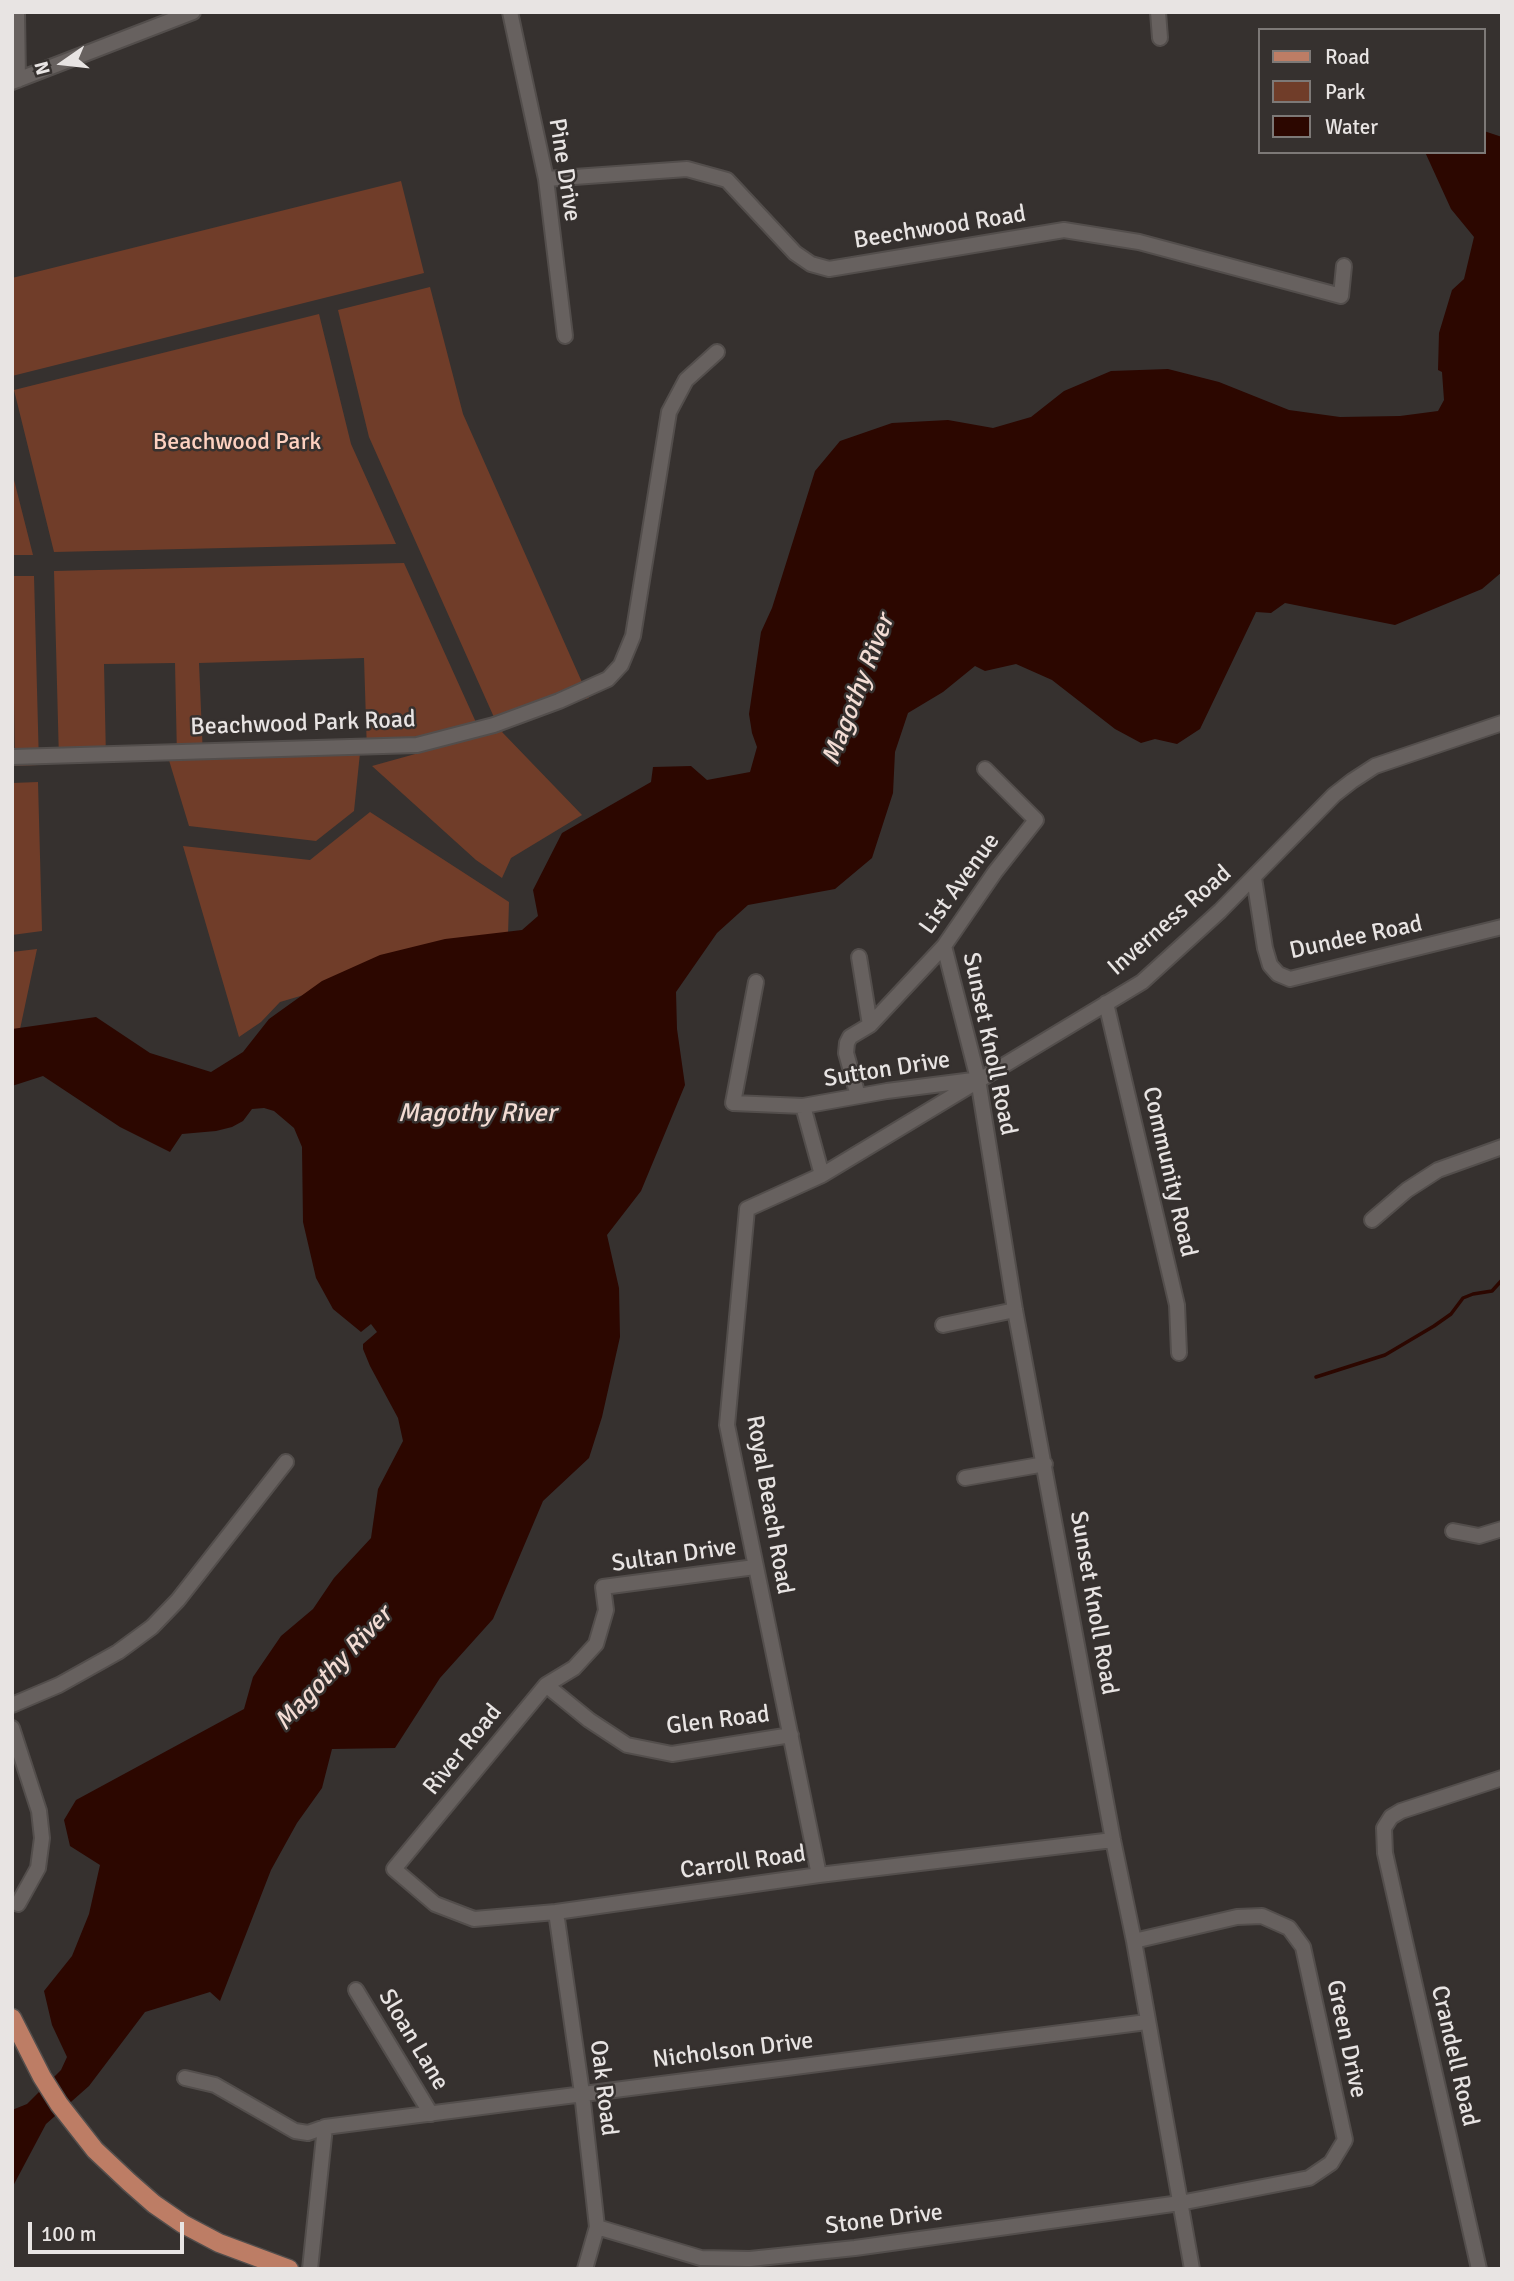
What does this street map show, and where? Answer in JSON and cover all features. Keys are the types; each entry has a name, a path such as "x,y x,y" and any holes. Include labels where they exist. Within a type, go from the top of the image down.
{"main road":[{"path":"12,2018 41,2077 95,2150 154,2204 183,2224 219,2243 289,2269"}],"street":[{"path":"18,12 15,81 193,12"},
{"name":"Pine Drive","path":"510,12 546,179 565,336"},
{"path":"1158,12 1160,38"},
{"name":"Beechwood Road","path":"546,179 687,169 727,180 794,253 821,268 841,267 1064,230 1139,242 1341,296 1344,266"},
{"name":"Beachwood Park Road","path":"12,757 416,745 494,725 608,679 621,664 633,636 669,412 686,380 717,352"},
{"name":"Inverness Road","path":"822,1175 1142,982 1254,878 1334,795 1363,773 1375,766 1502,723"},
{"name":"List Avenue","path":"858,1096 846,1053 846,1044 850,1037 870,1026 944,946 995,872 1036,820 985,769"},
{"name":"Dundee Road","path":"1254,878 1270,965 1278,974 1290,979 1502,927"},
{"name":"Sunset Knoll Road","path":"944,946 978,1079 1015,1310 1134,1941 1192,2269"},
{"path":"859,957 870,1026"},
{"name":"Sutton Drive","path":"756,982 733,1103 803,1107 858,1096 978,1079"},
{"name":"Community Road","path":"1106,1003 1177,1305 1179,1353"},
{"path":"803,1107 822,1175"},
{"path":"1372,1220 1407,1190 1437,1170 1502,1147"},
{"name":"Royal Beach Road","path":"819,1875 727,1425 747,1209 822,1175"},
{"path":"943,1325 1015,1310"},
{"path":"12,1705 59,1685 106,1659 152,1628 178,1600 286,1462"},
{"path":"965,1478 1045,1464"},
{"path":"1453,1531 1479,1536 1502,1528"},
{"name":"Sultan Drive","path":"575,1668 596,1644 606,1610 603,1587 755,1567"},
{"name":"River Road","path":"394,1869 546,1685 575,1668"},
{"name":"Glen Road","path":"546,1685 589,1720 627,1745 672,1755 791,1735"},
{"path":"12,1728 39,1811 42,1838 38,1868 18,1904"},
{"name":"Crandell Road","path":"1479,2269 1385,1853 1384,1828 1391,1817 1401,1811 1502,1778"},
{"name":"Carroll Road","path":"394,1869 435,1904 474,1919 556,1912 819,1875 1113,1840"},
{"name":"Oak Road","path":"556,1912 582,2092 597,2227 585,2269"},
{"name":"Green Drive","path":"1134,1941 1237,1917 1262,1916 1289,1928 1303,1947 1345,2140 1331,2163 1308,2178 1180,2203"},
{"name":"Sloan Lane","path":"356,1990 431,2115"},
{"name":"Nicholson Drive","path":"185,2078 215,2085 295,2131 308,2133 325,2127 431,2115 582,2092 1147,2021"},
{"path":"310,2269 325,2127"},
{"name":"Stone Drive","path":"597,2227 701,2258 750,2259 869,2246 1180,2203"}],"green space":[{"path":"401,181 424,273 12,376 12,278"},
{"name":"Beachwood Park","path":"430,287 463,414 589,698 497,724 369,437 338,310"},
{"name":"Beachwood Park","path":"319,314 351,444 396,544 54,552 14,390"},
{"path":"12,472 33,555 12,555"},
{"path":"404,563 479,729 367,753 364,658 199,663 203,757 360,753 354,811 316,841 189,826 168,757 177,757 175,663 104,664 106,759 59,760 54,571"},
{"path":"12,576 34,576 39,765 15,766"},
{"path":"505,729 502,732 582,815 511,858 502,878 476,860 372,766"},
{"path":"38,782 42,931 12,935 12,783"},
{"path":"370,812 509,902 508,935 280,1002 261,1022 239,1037 183,846 310,860"},
{"path":"37,949 16,1048 12,1049 12,952"}],"water":[{"name":"Magothy River","path":"1486,132 1502,137 1502,572 1482,589 1395,625 1285,603 1271,613 1256,612 1200,729 1177,744 1155,739 1141,743 1115,729 1052,680 1016,664 985,671 975,666 943,692 908,713 895,752 893,793 872,858 835,889 748,905 717,933 676,992 677,1029 685,1085 641,1191 607,1235 619,1288 620,1337 602,1417 589,1458 543,1501 493,1619 440,1678 395,1748 332,1749 322,1788 297,1823 271,1870 220,2001 210,1992 145,2012 89,2086 46,2124 12,2188 12,2110 27,2104 61,2070 67,2057 52,2025 44,1991 72,1956 89,1914 100,1865 70,1846 64,1820 76,1800 244,1709 253,1677 281,1636 313,1609 334,1578 371,1538 378,1489 403,1441 398,1418 363,1349 363,1344 377,1332 371,1324 361,1332 333,1309 316,1278 303,1222 302,1147 294,1128 274,1111 252,1109 243,1121 232,1127 182,1134 170,1152 120,1127 43,1076 12,1086 12,1029 96,1017 150,1053 211,1072 243,1052 269,1019 322,981 380,955 445,939 522,930 538,916 533,890 562,833 651,782 653,767 691,766 707,780 750,772 757,747 749,714 761,632 772,608 815,471 840,441 892,423 948,420 993,428 1031,417 1064,391 1111,371 1168,369 1219,382 1289,410 1340,417 1400,416 1438,411 1444,400 1442,372 1438,370 1439,333 1452,290 1464,279 1474,237 1451,209 1426,154 1486,154"}],"waterway":[{"path":"1316,1377 1385,1355 1451,1314 1463,1298 1492,1291 1502,1280"}]}
